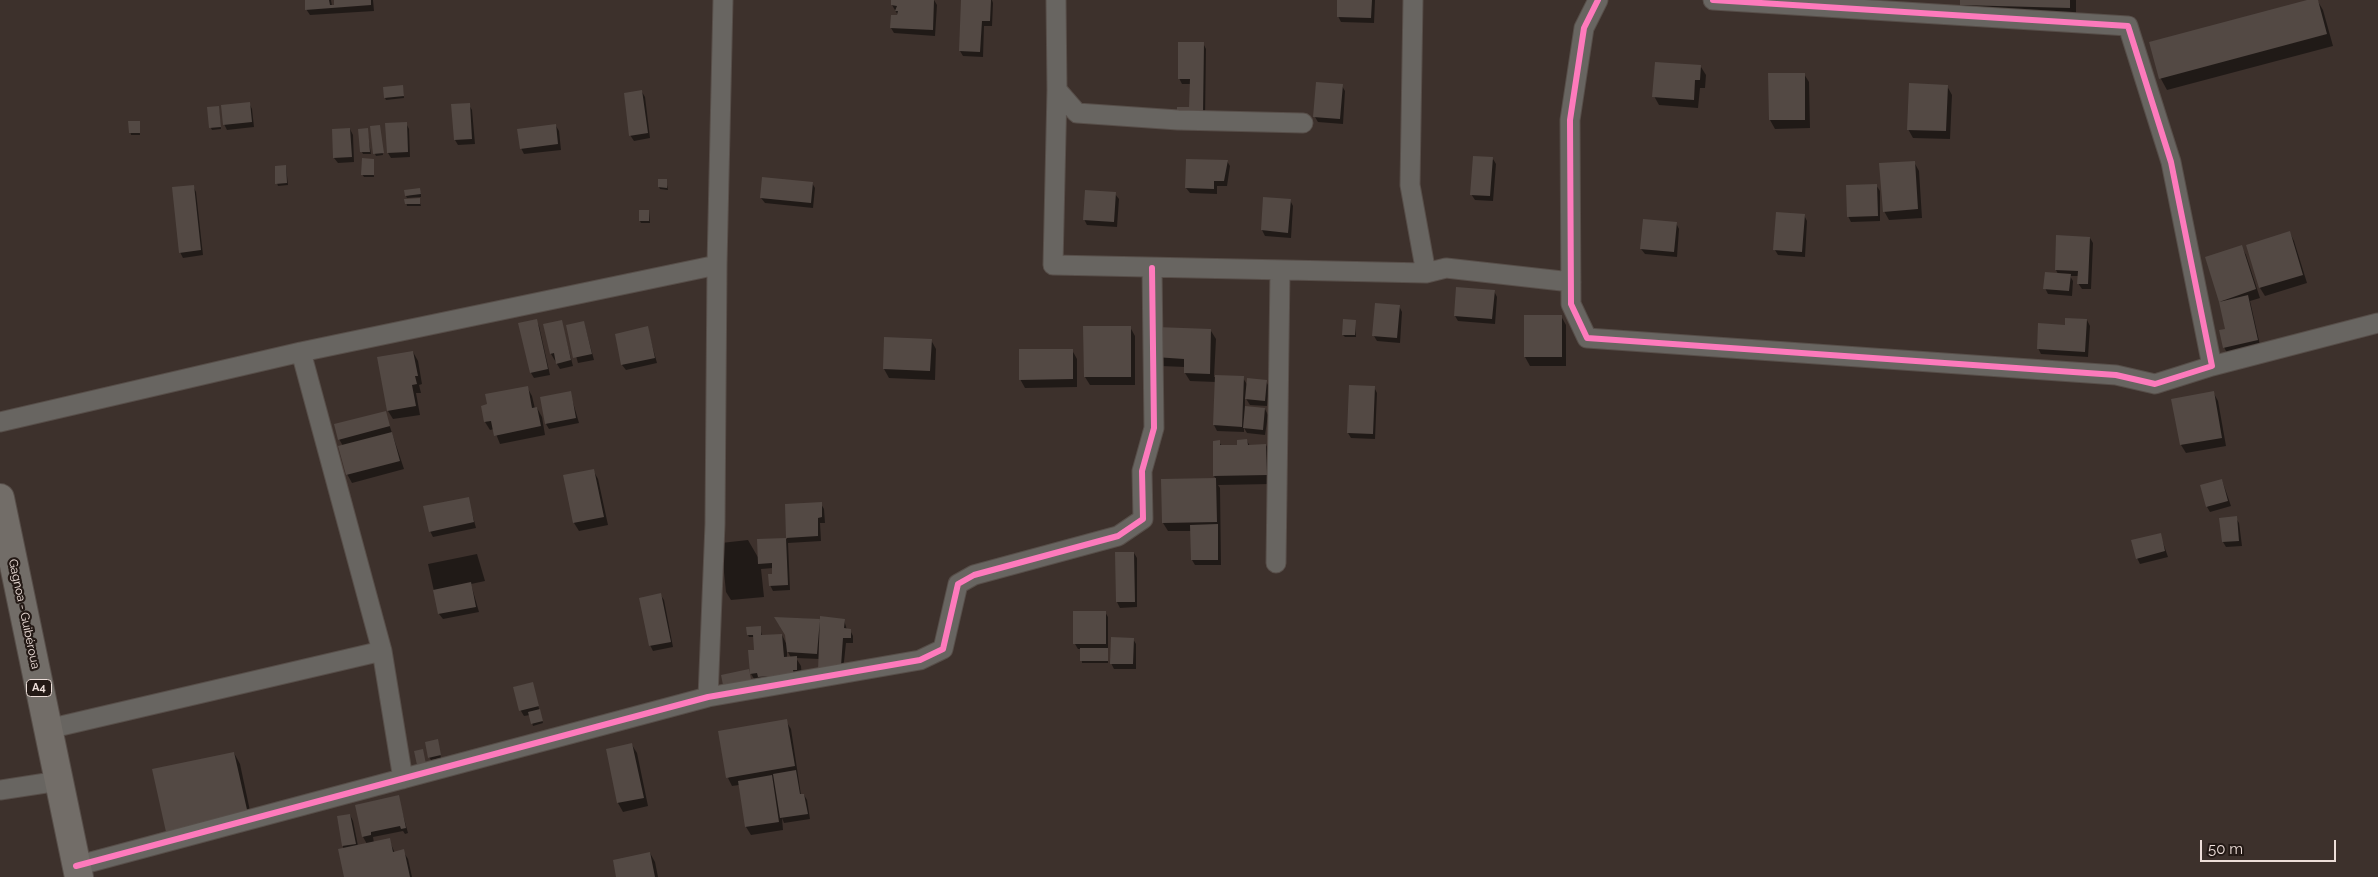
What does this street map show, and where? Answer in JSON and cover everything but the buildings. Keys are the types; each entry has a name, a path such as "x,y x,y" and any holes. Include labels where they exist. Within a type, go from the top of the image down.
{"main road":[{"name":"Gagnoa - Guibéroua","path":"0,498 77,871"}],"street":[{"path":"708,698 715,524 717,265 723,0"},
{"path":"1056,0 1057,90 1053,265 1426,273 1446,268 1571,282"},
{"path":"1413,0 1410,185 1426,273"},
{"path":"1598,0 1584,28 1570,120 1571,304 1587,338 2116,375 2155,384 2212,366 2378,323"},
{"path":"1712,0 2128,26 2171,162 2212,366"},
{"path":"1057,90 1077,114 1178,120 1302,123"},
{"path":"0,422 301,352 717,265"},
{"path":"77,871 403,779 708,698 920,660 943,649 958,584 974,575 1118,536 1143,519 1142,471 1154,428 1152,268"},
{"path":"1276,563 1280,271"},
{"path":"301,352 382,651 403,779"},
{"path":"48,729 382,651"},
{"path":"0,790 59,782"}],"cycle path":[{"path":"1598,0 1584,28 1570,120 1571,304 1587,338 2116,375 2155,384 2212,366 2171,162 2128,26 1713,0"},
{"path":"76,866 708,697 920,660 943,649 958,584 974,575 1118,536 1143,519 1142,471 1154,428 1152,268"}]}
